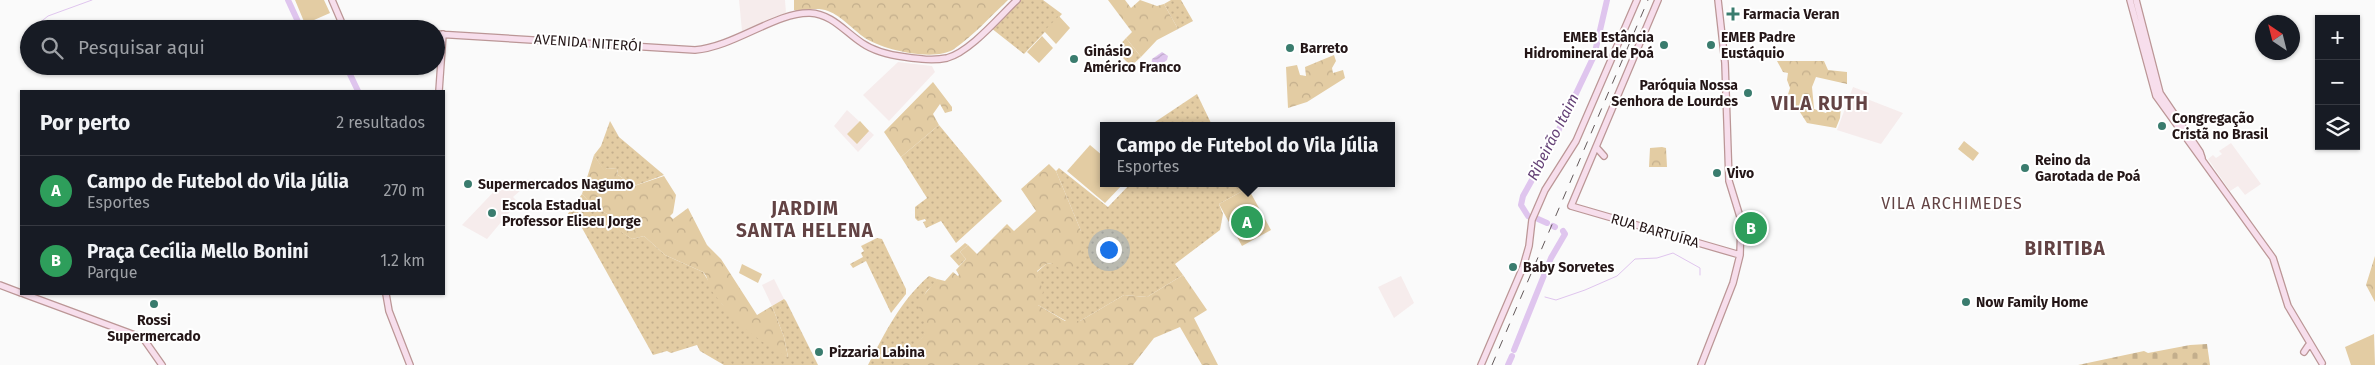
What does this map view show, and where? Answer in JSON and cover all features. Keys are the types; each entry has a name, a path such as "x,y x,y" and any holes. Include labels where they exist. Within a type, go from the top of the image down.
{"main road":[{"path":"332,0 341,20"},
{"name":"AVENIDA NITERÓI","path":"445,34 694,50 712,48 791,16 818,14 832,19 860,42 881,53 924,60 940,59 961,51 1017,0"},
{"path":"1481,365 1528,252 1534,217 1545,190 1576,141 1637,0"},
{"path":"1604,156 1596,147 1658,0"},
{"path":"1701,365 1733,283 1740,255 1741,220 1731,194 1729,181 1725,64 1718,0"},
{"path":"2130,0 2156,96 2273,258 2285,299 2302,332 2308,351 2323,364"},
{"path":"2136,0 2160,93 2200,152 2202,158"},
{"path":"439,90 440,75"},
{"name":"RUA BARTUÍRA","path":"1596,147 1570,206 1740,255"},
{"path":"0,285 20,292"},
{"path":"27,295 143,338 162,365"},
{"path":"386,295 389,310 410,365"},
{"path":"2308,351 2323,364"}],"shaded area":[{"path":"739,0 785,0 786,13 742,31"},
{"path":"898,62 932,66 935,72 889,121 863,95"},
{"path":"1853,87 1869,93 1867,99 1903,113 1881,144 1837,130"},
{"path":"847,110 874,135 858,152 834,126"},
{"path":"2231,143 2261,184 2245,195 2238,186 2230,191 2208,159 2213,155 2216,158 2222,154 2219,151"},
{"name":"Escola Estadual Professor Eliseu Jorge","path":"504,181 521,190 513,197 518,202 487,239 462,225"},
{"path":"1401,276 1414,303 1394,318 1378,287"},
{"path":"774,279 784,299 772,306 762,285"}],"green space":[{"path":"295,0 324,0 330,13 314,20 303,20"},
{"path":"794,0 1008,0 975,32 954,49 945,53 922,54 896,50 873,42 865,38 838,16 828,11 816,9 794,10"},
{"path":"1020,0 1043,0 1062,14 1024,54 991,28"},
{"path":"1108,0 1125,0 1131,8 1140,0 1157,6 1164,4 1178,29 1157,40 1141,57 1126,38 1132,32"},
{"path":"1171,0 1181,0 1193,21 1178,29 1164,4"},
{"path":"1059,16 1070,28 1056,44 1044,31"},
{"path":"1042,36 1053,48 1039,63 1027,52"},
{"path":"1126,38 1141,57 1131,66 1115,50"},
{"path":"1334,55 1336,61 1332,68 1333,73 1343,70 1345,78 1307,102 1288,108 1286,67 1297,65 1300,75 1306,76 1305,67"},
{"path":"1777,61 1824,61 1828,70 1847,72 1847,84 1816,77 1812,87 1814,109 1826,113 1834,101 1841,106 1840,118 1836,128 1807,123 1796,106 1791,110 1783,110 1790,88 1787,80 1788,73 1783,72"},
{"path":"933,82 952,107 952,111 945,113 940,104 933,114 939,125 901,157 884,132"},
{"path":"1197,94 1211,122 1155,122"},
{"path":"610,121 619,137 664,175 634,186 618,175 617,169 607,168 604,171 594,155 601,146"},
{"path":"860,121 869,131 857,144 847,134"},
{"path":"939,125 1002,201 956,243 941,221 926,228 923,222 926,221 925,219 918,221 915,218 915,207 927,198 901,157"},
{"path":"1964,141 1979,153 1973,161 1958,149"},
{"path":"1090,145 1100,153 1100,187 1120,187 1105,203 1067,171"},
{"path":"1650,148 1666,148 1667,167 1649,167"},
{"path":"594,155 604,170 607,168 617,169 618,175 634,186 664,176 676,195 673,213 670,216 673,219 688,208 707,245 721,259 757,315 772,306 784,337 788,357 760,340 735,318 711,290 707,277 703,272 665,255 644,236 632,239 615,228 618,223 615,218 594,207 582,194"},
{"path":"1049,164 1056,171 1081,231 1081,259 1067,274 1052,263 1046,264 1037,271 1043,292 1038,305 1065,321 1080,321 1124,295 1147,297 1183,275 1207,310 1194,318 1218,365 1202,365 1180,327 1154,338 1133,365 901,365 902,357 906,351 923,337 926,330 925,321 919,309 920,300 937,279 945,281 953,272 959,275 956,270 966,259 960,252 968,245 977,254 1007,224 1014,231 1036,211 1021,189"},
{"path":"1059,168 1108,207 1127,187 1248,188 1219,204 1223,214 1220,230 1175,264 1183,275 1147,297 1124,295 1080,321 1066,321 1038,305 1037,272 1046,264 1052,263 1081,231 1056,171"},
{"path":"1248,188 1271,230 1242,246 1219,204"},
{"path":"582,194 594,207 615,218 618,223 616,228 632,239 644,236 665,255 703,272 722,304 740,322 788,357 784,337 772,306 784,299 818,365 724,365 700,351 697,345 671,353 667,351 653,355 582,228 567,215"},
{"path":"877,238 882,239 906,289 906,294 891,313 866,261 853,268 850,264 863,257 861,253 864,251 861,246"},
{"path":"965,243 968,245 960,252 966,259 959,266 950,256"},
{"path":"2375,256 2375,302 2366,285"},
{"path":"742,264 762,274 758,283 739,273"},
{"path":"929,276 937,279 925,294 924,304 927,326 924,336 905,354 901,362 902,365 868,365 887,329 902,306"},
{"path":"2374,334 2375,365 2351,365 2345,347"},
{"path":"2207,344 2210,365 2078,365 2144,351 2148,353 2190,345"}],"water":[{"path":"1162,52 1168,56 1167,60 1159,66 1151,65 1152,59"}],"waterway":[{"path":"43,20 48,16 92,0"},
{"path":"288,0 297,20"},
{"name":"Ribeirão Itaim","path":"1595,52 1607,0"},
{"name":"Ribeirão Itaim","path":"1528,216 1521,205 1523,196 1552,144 1593,58"},
{"path":"350,75 358,90"},
{"name":"Ribeirão Itaim","path":"1538,219 1547,223"},
{"name":"Ribeirão Itaim","path":"1514,350 1551,258 1565,234 1563,231"},
{"path":"1545,297 1556,300 1585,290 1617,276 1635,259 1657,258 1673,253 1700,268 1700,275"},
{"name":"Ribeirão Itaim","path":"1508,365 1512,356"}],"railway":[{"path":"1492,365 1648,0"}],"place":[{"name":"Farmacia Veran","path":"1733,14"},
{"name":"EMEB Estância Hidromineral de Poá","path":"1664,45"},
{"name":"EMEB Padre Eustáquio","path":"1711,45"},
{"name":"Barreto","path":"1290,48"},
{"name":"Ginásio Américo Franco","path":"1074,59"},
{"name":"Paróquia Nossa Senhora de Lourdes","path":"1748,93"},
{"name":"Congregação Cristã no Brasil","path":"2162,126"},
{"name":"Reino da Garotada de Poá","path":"2025,168"},
{"name":"Vivo","path":"1717,173"},
{"name":"Supermercados Nagumo","path":"468,184"},
{"name":"Escola Estadual Professor Eliseu Jorge","path":"492,213"},
{"name":"Campo de Futebol do Vila Júlia","path":"1247,222"},
{"name":"Praça Cecília Mello Bonini","path":"1751,228"},
{"name":"Baby Sorvetes","path":"1513,267"},
{"name":"Now Family Home","path":"1966,302"},
{"name":"Rossi Supermercado","path":"154,304"},
{"name":"Pizzaria Labina","path":"819,352"}],"district":[{"name":"VILA RUTH","path":"1820,103"},
{"name":"VILA ARCHIMEDES","path":"1952,203"},
{"name":"JARDIM SANTA HELENA","path":"805,219"},
{"name":"BIRITIBA","path":"2065,248"}]}
